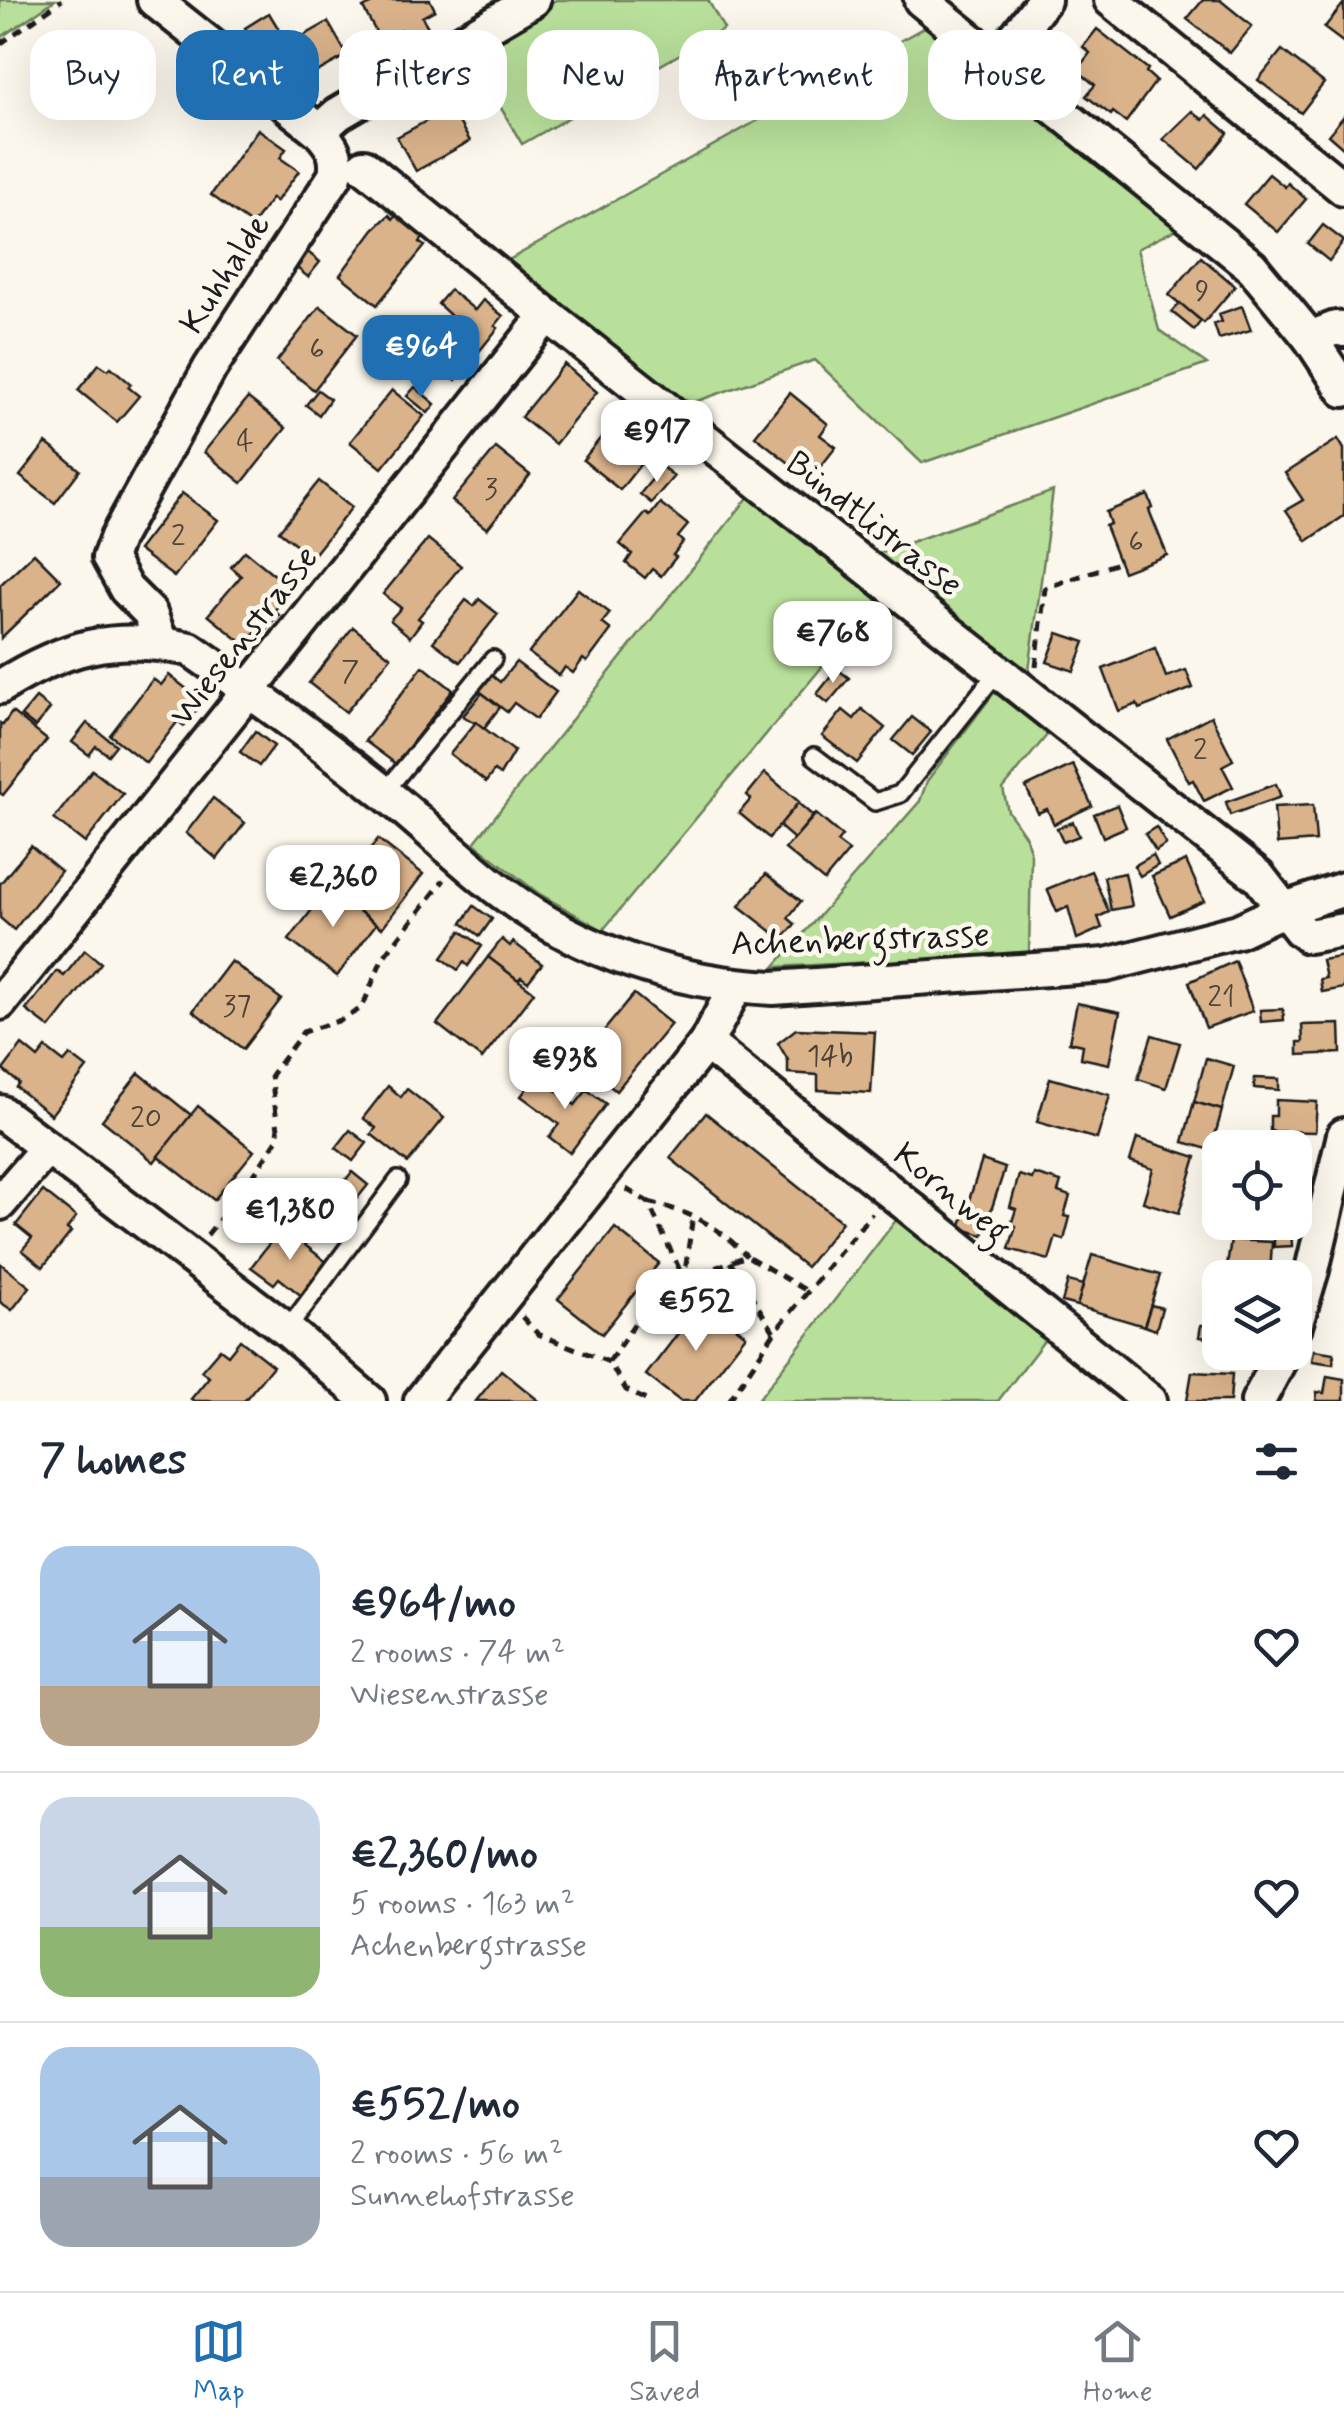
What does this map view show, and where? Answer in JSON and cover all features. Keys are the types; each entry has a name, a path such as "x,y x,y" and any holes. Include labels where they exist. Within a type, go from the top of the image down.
{"street":[{"path":"154,0 319,130 338,114 533,0"},
{"path":"921,0 960,30"},
{"path":"1021,30 1044,0"},
{"path":"1111,0 1344,189"},
{"path":"1072,120 1251,266 1310,338 1344,390"},
{"name":"Kuhhalde","path":"161,643 150,613 126,589 108,558 210,368 335,176 338,160 333,146 319,130"},
{"name":"Bündtlistrasse","path":"364,166 1259,877 1300,930 1308,936 1344,930"},
{"name":"Wiesenstrasse","path":"0,1003 547,315"},
{"path":"1310,338 1336,328 1344,330"},
{"name":"Achenbergstrasse","path":"1,684 46,658 71,650 114,643 161,643 190,650 384,793 504,894 616,956 683,978 736,986 810,986 1106,966 1238,931 1344,889"},
{"path":"421,1401 706,1043 736,986"},
{"name":"Kornweg","path":"706,1043 1150,1401"},
{"path":"0,1112 287,1330 369,1401"},
{"path":"1312,1270 1344,1135"},
{"path":"0,1203 46,1148"},
{"path":"1258,1401 1274,1370"}],"lane":[{"path":"384,793 493,659"},
{"path":"814,756 875,802 900,794 998,671"},
{"path":"287,1330 398,1180"}],"path":[{"path":"0,44 62,0"},
{"path":"1027,692 1034,681 1045,588 1118,563"},
{"path":"189,1256 248,1184 279,1137 272,1074 303,1032 341,1020 362,1008 382,959 462,856"},
{"path":"602,1174 648,1202 693,1215 720,1229 747,1256 807,1291"},
{"path":"729,1401 774,1333 889,1192"},
{"path":"648,1202 684,1279"},
{"path":"684,1279 693,1215"},
{"path":"609,1362 640,1316 684,1279 747,1256"},
{"path":"730,1262 774,1333"},
{"path":"502,1297 538,1334 609,1362 626,1390 648,1401"}],"green space":[{"path":"0,0 55,0 0,38"},
{"path":"556,0 708,0 724,29 679,30 679,55 659,66 659,30 527,30 527,120 564,120 522,144 507,118 507,30 503,30"},
{"path":"932,23 941,30 928,30 928,120 1057,120 1189,223 1137,249 1159,330 1207,364 922,463 815,360 680,407 507,261 759,120 908,120 908,36"},
{"path":"754,490 882,595 603,930 538,893 474,843"},
{"path":"1053,491 1028,678 872,556"},
{"path":"1000,685 1052,729 1003,789 1008,811 1026,837 1031,855 1029,954 774,967 920,801 927,781"},
{"path":"900,1215 1047,1337 998,1401 757,1401"}],"building":[{"path":"378,0 430,0 435,10 422,17 430,30 375,30 363,8"},
{"path":"1203,0 1220,0 1252,26 1230,53 1187,19"},
{"path":"1344,3 1344,43 1324,28"},
{"path":"269,13 279,30 246,30"},
{"path":"328,22 339,41 339,60 319,71 319,30 314,30"},
{"path":"1097,29 1148,69 1146,72 1156,81 1126,122 1086,96 1095,85 1081,73 1081,65 1090,53 1083,47"},
{"path":"1282,50 1324,83 1301,113 1258,80"},
{"path":"1192,111 1203,120 1207,115 1228,133 1199,169 1163,139"},
{"path":"1344,116 1344,149 1328,135"},
{"path":"428,120 458,120 470,141 416,171 397,137"},
{"path":"258,129 286,149 280,158 299,171 276,202 272,198 252,225 211,195"},
{"path":"1269,174 1285,187 1288,183 1306,199 1278,232 1244,204"},
{"path":"401,209 429,231 420,242 425,246 377,305 340,275 374,229 389,215 393,219"},
{"path":"1323,225 1344,241 1329,261 1308,244"},
{"path":"304,249 320,262 308,277 292,264"},
{"path":"1201,257 1235,286 1204,323 1169,295"},
{"path":"450,290 475,310 483,300 503,316 495,326 498,328 456,380 420,351 450,315 438,304"},
{"path":"1180,303 1201,321 1194,330 1172,312"},
{"path":"320,306 357,335 314,390 277,361"},
{"path":"1242,306 1251,330 1219,339 1214,324 1222,322 1219,314"},
{"path":"99,364 108,370 111,367 139,396 117,422 78,390"},
{"path":"564,364 597,392 555,444 521,417"},
{"path":"415,387 435,404 428,413 407,396"},
{"path":"318,390 330,399 319,415 306,405"},
{"path":"392,390 424,416 382,468 350,442"},
{"path":"790,393 828,424 820,435 836,447 818,470 801,456 793,466 755,436"},
{"path":"248,398 286,428 242,483 204,452"},
{"path":"618,416 655,446 620,490 583,460"},
{"path":"1338,439 1344,449 1344,516 1307,541 1286,510 1303,500 1285,473"},
{"path":"46,443 80,470 55,503 20,476"},
{"path":"496,448 530,475 487,529 452,501"},
{"path":"662,467 674,476 651,503 640,494"},
{"path":"319,481 352,507 312,557 279,531"},
{"path":"182,493 218,520 174,577 138,550"},
{"path":"1148,495 1153,508 1149,510 1167,555 1123,572 1105,526 1110,524 1106,512"},
{"path":"660,503 688,525 678,537 683,542 673,555 676,557 661,576 652,569 645,578 626,563 632,554 620,544 646,513 650,516"},
{"path":"428,539 461,566 418,618 422,621 410,637 390,620 401,608 383,594"},
{"path":"245,551 292,589 274,611 279,615 266,630 261,626 245,645 208,615 241,576 231,567"},
{"path":"34,553 61,580 1,638 0,585"},
{"path":"578,589 610,613 602,623 611,630 587,662 583,659 573,673 565,667 559,676 529,653"},
{"path":"479,599 498,614 460,662 433,642 466,600 474,606"},
{"path":"353,627 391,657 346,712 309,683"},
{"path":"1058,633 1085,642 1074,671 1047,662"},
{"path":"1155,648 1166,677 1186,670 1193,688 1139,709 1137,704 1119,711 1103,669"},
{"path":"516,662 556,692 536,719 514,703 507,712 478,690 490,674 500,682"},
{"path":"423,666 453,690 396,764 365,741"},
{"path":"837,669 849,678 828,703 817,694"},
{"path":"169,675 203,702 184,726 178,721 146,763 110,735 153,679 161,685"},
{"path":"482,693 500,707 484,728 463,716"},
{"path":"36,698 50,709 35,727 21,716"},
{"path":"862,709 885,728 857,763 822,736 843,710 854,719"},
{"path":"12,712 47,740 3,795 0,723 3,725"},
{"path":"1211,716 1233,760 1222,766 1233,787 1204,801 1193,780 1189,782 1167,739"},
{"path":"912,717 931,732 912,755 893,740"},
{"path":"476,722 514,751 500,775 494,771 486,782 450,754"},
{"path":"87,723 116,745 108,755 96,746 89,755 72,742"},
{"path":"255,731 274,746 259,766 240,752"},
{"path":"1073,765 1092,806 1054,824 1047,809 1038,813 1026,787"},
{"path":"92,770 123,794 85,843 54,819"},
{"path":"765,773 799,802 769,838 739,813 751,799 747,795"},
{"path":"1276,784 1281,797 1230,815 1226,802"},
{"path":"213,798 245,823 217,859 186,833"},
{"path":"798,803 813,816 794,839 779,826"},
{"path":"1117,805 1126,827 1103,837 1094,814"},
{"path":"1313,805 1316,841 1277,844 1274,807"},
{"path":"816,814 842,836 837,842 849,851 824,881 785,849"},
{"path":"1073,822 1079,836 1063,842 1057,828"},
{"path":"1156,827 1166,844 1156,851 1145,834"},
{"path":"378,839 423,874 382,928 356,909 360,904 340,888"},
{"path":"31,846 61,871 14,930 0,918 0,884"},
{"path":"1153,855 1158,865 1140,876 1134,866"},
{"path":"1186,861 1204,901 1170,916 1152,876"},
{"path":"1091,871 1109,912 1098,917 1102,928 1077,939 1068,907 1057,912 1047,889"},
{"path":"1125,873 1132,906 1111,910 1104,877"},
{"path":"766,874 801,901 788,918 795,924 785,936 778,931 775,934 739,906"},
{"path":"333,882 360,904 356,909 376,924 337,976 289,940"},
{"path":"474,906 492,919 480,936 462,923"},
{"path":"461,931 482,946 468,966 464,962 458,970 442,958"},
{"path":"502,939 510,946 513,942 542,964 528,982 521,977 518,980 488,957"},
{"path":"85,950 101,963 50,1028 26,1010 57,971 64,976"},
{"path":"1344,956 1344,988 1322,992 1320,979 1326,978 1322,960"},
{"path":"488,957 534,992 482,1059 437,1024"},
{"path":"231,961 281,999 243,1049 193,1011"},
{"path":"1235,961 1253,1011 1206,1028 1189,982"},
{"path":"634,994 671,1024 616,1091 579,1061"},
{"path":"1077,1003 1120,1012 1109,1064 1081,1058 1083,1045 1069,1042"},
{"path":"1283,1009 1284,1020 1261,1022 1260,1010"},
{"path":"1340,1024 1341,1053 1298,1055 1298,1042 1303,1042 1302,1025"},
{"path":"796,1029 875,1032 871,1093 818,1090 818,1075 788,1073 788,1060 778,1043"},
{"path":"1152,1035 1180,1043 1166,1088 1138,1079"},
{"path":"22,1045 38,1058 46,1048 64,1062 70,1055 87,1068 51,1115 16,1087 19,1083 3,1070"},
{"path":"1206,1058 1234,1066 1222,1110 1194,1102"},
{"path":"139,1073 191,1115 154,1162 102,1120"},
{"path":"537,1076 575,1105 587,1090 606,1104 570,1153 549,1137 559,1124 521,1096"},
{"path":"1050,1078 1110,1095 1097,1139 1037,1122"},
{"path":"1255,1078 1279,1079 1279,1090 1254,1088"},
{"path":"388,1086 401,1097 407,1089 444,1118 408,1163 371,1134 376,1128 363,1118"},
{"path":"1276,1100 1317,1102 1315,1132 1270,1130 1270,1116 1276,1116"},
{"path":"1194,1102 1222,1110 1216,1130 1202,1130 1202,1147 1183,1142"},
{"path":"198,1106 254,1151 214,1200 158,1156"},
{"path":"706,1113 842,1222 806,1267 670,1158"},
{"path":"350,1130 367,1143 353,1161 336,1148"},
{"path":"1137,1138 1196,1157 1179,1213 1143,1202 1153,1169 1130,1161"},
{"path":"982,1160 1005,1168 983,1235 960,1228"},
{"path":"352,1172 368,1185 330,1232 314,1219"},
{"path":"1034,1174 1061,1182 1058,1192 1070,1196 1064,1216 1070,1217 1064,1240 1056,1237 1049,1260 1009,1249 1016,1226 1011,1225 1016,1209 1010,1207 1019,1175 1032,1179"},
{"path":"43,1191 76,1217 67,1229 71,1232 43,1267 22,1250 32,1238 16,1225"},
{"path":"282,1227 329,1264 303,1297 279,1278 274,1284 251,1267"},
{"path":"615,1228 659,1263 602,1334 558,1299"},
{"path":"1231,1240 1272,1242 1271,1260 1228,1260"},
{"path":"1274,1240 1292,1240 1292,1246 1274,1247"},
{"path":"1092,1255 1160,1275 1144,1326 1077,1306"},
{"path":"0,1263 30,1287 12,1310 0,1302"},
{"path":"1068,1281 1083,1285 1077,1306 1062,1302"},
{"path":"703,1301 746,1335 695,1401 680,1401 646,1375"},
{"path":"1151,1305 1162,1308 1156,1330 1144,1326"},
{"path":"240,1340 273,1366 244,1401 191,1399 209,1377 201,1371 220,1349 228,1355"},
{"path":"1314,1350 1334,1353 1333,1364 1312,1361"},
{"path":"501,1370 539,1401 476,1401"},
{"path":"1192,1372 1232,1374 1230,1401 1187,1401"},
{"path":"1327,1376 1344,1379 1344,1401 1316,1401 1317,1392 1324,1393"}]}
